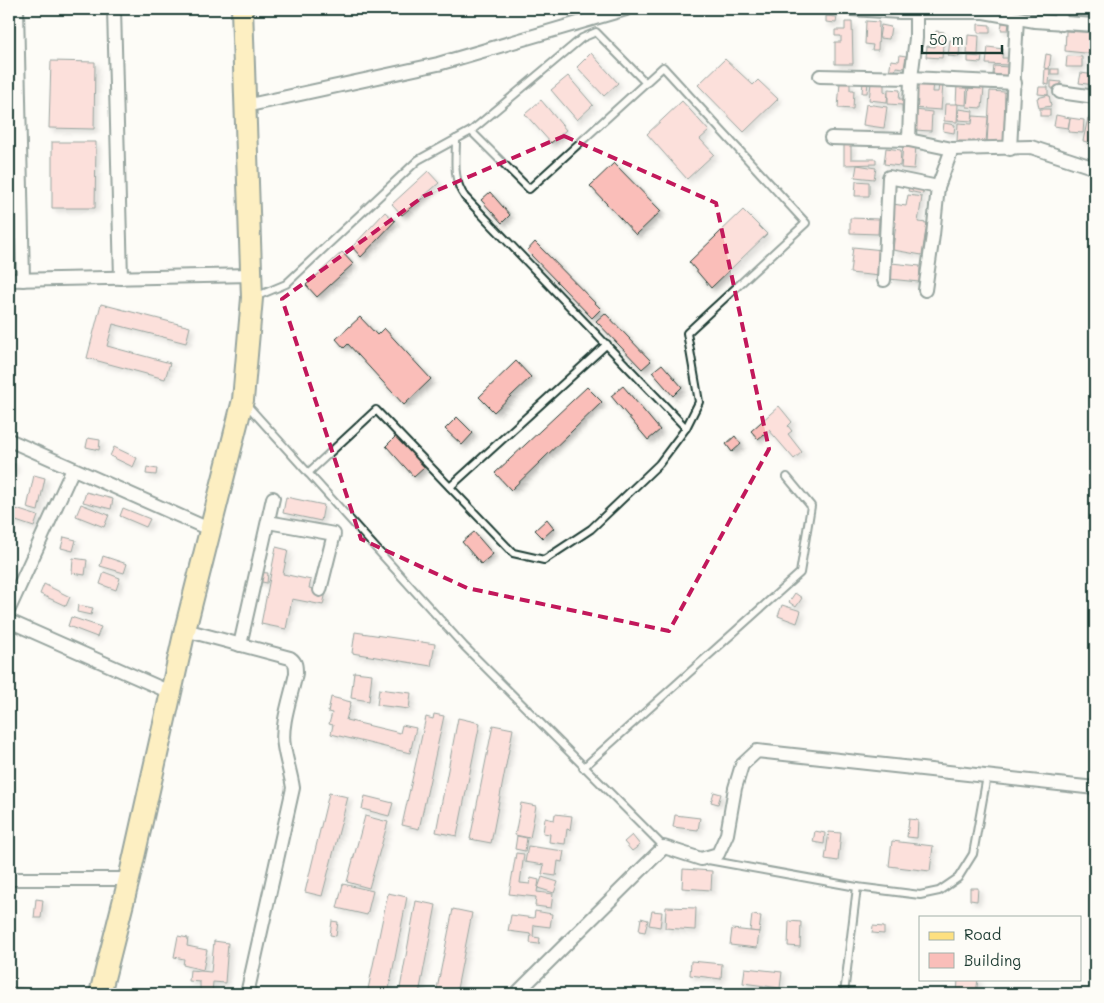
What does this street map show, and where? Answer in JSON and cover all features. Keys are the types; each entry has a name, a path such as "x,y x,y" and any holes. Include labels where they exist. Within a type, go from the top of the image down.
{"main road":[{"path":"100,994 129,879 185,630 243,400 252,298 252,275 242,9"}],"street":[{"path":"17,9 23,280"},
{"path":"114,9 120,278"},
{"path":"245,106 438,64 626,9"},
{"path":"850,9 900,12 931,10 984,12 1011,14 1062,24 1095,25"},
{"path":"1058,9 1062,24"},
{"path":"909,140 916,11"},
{"path":"1010,149 1015,83 1011,14"},
{"path":"820,76 1015,83"},
{"path":"1060,92 1095,97"},
{"path":"831,138 909,140 952,149 1031,147 1095,168"},
{"path":"925,290 934,235 938,187 952,149"},
{"path":"884,280 889,177 938,187"},
{"path":"9,280 252,275"},
{"path":"9,440 211,530"},
{"path":"9,609 73,469"},
{"path":"240,646 273,498"},
{"path":"268,522 334,534 320,590"},
{"path":"9,621 172,693"},
{"path":"185,630 290,658 296,666 284,728 284,745 291,770 293,788 247,994"},
{"path":"516,994 664,847 701,859 718,854 727,834 735,788 742,764 757,751 1095,788"},
{"path":"9,879 129,879"}],"lane":[{"path":"252,298 286,284 418,160 471,131 582,38 596,32 646,82"},
{"path":"308,473 376,410 513,553 544,560 591,529 658,464 686,428 699,402 687,333 806,223 663,67 529,190 471,131"},
{"path":"456,139 455,174 457,183 465,197 686,428"},
{"path":"450,486 607,344"},
{"path":"243,400 464,646 583,768 664,847"},
{"path":"583,768 800,573 811,506 787,476"},
{"path":"701,859 857,887 920,895 939,891 958,878 973,854 987,776"},
{"path":"844,994 857,887"}],"highlighted area":[{"path":"564,136 716,203 769,449 669,631 467,588 361,539 282,299 424,196"}],"building":[{"path":"1068,9 1088,9 1088,10 1069,14"},
{"path":"826,16 837,17 836,23 826,22"},
{"path":"866,21 879,22 878,50 872,50 873,45 865,44"},
{"path":"845,22 852,22 853,64 835,64 835,42 841,42 841,36 835,36 835,30 845,30"},
{"path":"1002,23 1009,23 1008,30 1001,30"},
{"path":"978,24 990,25 990,33 978,33"},
{"path":"881,25 891,27 889,39 879,38"},
{"path":"936,31 944,32 942,58 926,57 927,46 935,47"},
{"path":"1066,31 1095,33 1095,54 1065,51"},
{"path":"968,35 979,36 978,55 967,54"},
{"path":"950,40 960,41 959,57 948,56"},
{"path":"988,47 1003,49 1002,58 1010,58 1009,65 986,64"},
{"path":"591,53 618,83 604,96 577,67"},
{"path":"1046,54 1051,55 1049,69 1044,68"},
{"path":"900,55 906,56 904,68 896,67 895,74 889,73 891,60 899,61"},
{"path":"968,56 982,57 981,63 968,62"},
{"path":"1067,56 1082,57 1082,67 1066,67"},
{"path":"725,59 753,85 758,80 778,99 744,132 698,85"},
{"path":"51,61 95,62 94,129 49,128"},
{"path":"994,66 1008,67 1007,76 993,74"},
{"path":"1045,69 1050,69 1049,85 1044,84"},
{"path":"1051,69 1059,69 1059,74 1051,74"},
{"path":"1081,73 1095,75 1095,85 1079,83"},
{"path":"568,76 593,105 577,120 551,90"},
{"path":"914,80 933,81 932,92 938,92 939,84 943,84 941,110 912,108"},
{"path":"863,81 868,82 867,93 862,93"},
{"path":"1051,81 1061,82 1060,89 1051,88"},
{"path":"840,82 850,83 850,90 854,90 853,109 838,108"},
{"path":"871,83 884,84 884,92 888,93 887,102 869,100"},
{"path":"957,84 967,85 966,105 956,104"},
{"path":"969,86 984,88 982,108 967,107"},
{"path":"1039,87 1048,87 1048,95 1038,94"},
{"path":"888,89 900,90 899,99 906,99 905,113 902,113 902,105 888,104"},
{"path":"990,91 1005,92 1004,143 987,143"},
{"path":"1049,95 1051,106 1039,108 1037,98"},
{"path":"541,100 566,130 551,143 525,114"},
{"path":"682,101 709,131 700,139 714,154 687,179 647,134"},
{"path":"866,104 887,107 884,128 863,125"},
{"path":"945,104 958,104 957,122 944,121"},
{"path":"959,109 973,111 972,121 958,120"},
{"path":"1040,109 1050,109 1050,116 1040,116"},
{"path":"915,110 932,112 931,131 914,130"},
{"path":"1056,115 1070,118 1068,128 1054,126"},
{"path":"973,116 988,117 986,142 957,141 958,123 972,124"},
{"path":"1070,118 1084,120 1083,133 1068,132"},
{"path":"1088,118 1095,120 1095,144 1083,141"},
{"path":"944,123 955,125 954,133 943,131"},
{"path":"52,142 96,142 95,208 52,208"},
{"path":"844,145 851,145 851,159 876,159 876,164 844,165"},
{"path":"903,145 916,146 914,169 901,168"},
{"path":"886,148 901,150 900,166 884,164"},
{"path":"614,163 661,211 636,235 590,186"},
{"path":"857,165 876,168 874,179 855,177"},
{"path":"428,171 439,183 402,215 392,204"},
{"path":"856,181 869,182 869,196 855,196"},
{"path":"909,186 924,189 923,194 908,191"},
{"path":"490,192 510,215 502,223 481,200"},
{"path":"908,195 922,197 918,222 927,223 922,255 893,250 896,222 891,221 893,204 906,206"},
{"path":"743,210 767,234 711,288 689,262"},
{"path":"385,212 395,221 361,257 352,247"},
{"path":"850,218 879,219 878,234 850,233"},
{"path":"535,242 601,309 592,318 527,251"},
{"path":"853,247 883,250 880,276 850,273"},
{"path":"342,252 353,264 317,297 306,285"},
{"path":"891,263 920,266 919,282 889,279"},
{"path":"101,304 190,327 186,343 113,324 107,346 170,363 165,379 87,358"},
{"path":"605,313 651,361 642,369 596,321"},
{"path":"360,317 377,335 384,328 431,379 404,405 348,344 344,348 336,339"},
{"path":"516,361 531,377 494,412 479,397"},
{"path":"662,364 682,387 673,396 652,372"},
{"path":"623,386 660,430 648,440 611,396"},
{"path":"587,387 602,402 511,490 495,473"},
{"path":"779,406 792,422 788,426 792,431 788,434 802,452 794,459 769,430 758,439 751,431"},
{"path":"457,417 473,433 462,445 445,429"},
{"path":"397,435 425,467 414,477 386,446"},
{"path":"735,436 741,444 732,452 726,444"},
{"path":"88,438 100,440 99,450 86,447"},
{"path":"114,447 137,458 133,467 110,456"},
{"path":"9,462 15,464 11,478 9,477"},
{"path":"147,467 157,469 156,475 146,474"},
{"path":"34,475 45,478 38,511 27,508"},
{"path":"86,492 113,499 111,509 83,502"},
{"path":"286,497 324,505 321,521 283,513"},
{"path":"81,504 109,515 104,527 76,516"},
{"path":"13,508 38,516 34,527 10,519"},
{"path":"123,508 150,519 146,527 120,516"},
{"path":"547,519 554,528 543,538 535,530"},
{"path":"474,532 493,554 481,564 462,542"},
{"path":"64,537 76,540 73,551 61,548"},
{"path":"276,547 288,550 283,574 311,580 309,588 326,592 323,605 292,599 286,629 261,624"},
{"path":"103,556 127,564 124,573 100,566"},
{"path":"73,558 87,560 85,575 72,573"},
{"path":"104,572 120,578 116,590 100,584"},
{"path":"258,572 268,573 267,583 257,581"},
{"path":"44,584 70,597 66,606 40,594"},
{"path":"795,593 802,598 796,607 789,602"},
{"path":"78,605 93,608 91,615 77,612"},
{"path":"782,605 801,611 797,623 778,616"},
{"path":"71,617 101,627 97,637 68,626"},
{"path":"355,632 435,644 431,666 352,653"},
{"path":"354,672 372,674 369,701 351,698"},
{"path":"379,689 411,693 409,709 377,705"},
{"path":"331,697 351,702 346,720 400,733 402,725 416,728 410,753 331,734 333,725 329,724 332,713 328,712"},
{"path":"434,714 444,716 419,829 402,825 426,717 433,719"},
{"path":"458,718 480,723 457,836 436,832"},
{"path":"493,725 513,729 491,843 470,839"},
{"path":"714,792 721,794 718,804 711,802"},
{"path":"329,793 348,797 322,896 305,892"},
{"path":"365,796 393,803 389,816 362,809"},
{"path":"521,803 536,806 530,838 515,835"},
{"path":"555,814 572,816 570,830 567,829 565,844 549,842 550,834 543,833 545,818 554,820"},
{"path":"675,815 700,818 698,830 673,827"},
{"path":"365,816 388,822 369,888 347,882"},
{"path":"909,819 918,820 917,838 907,837"},
{"path":"815,831 825,833 824,844 813,842"},
{"path":"829,832 841,833 838,861 825,859"},
{"path":"632,835 640,845 632,851 624,842"},
{"path":"517,836 527,838 525,851 515,849"},
{"path":"892,841 933,846 930,871 889,866"},
{"path":"528,846 564,851 562,862 558,861 556,876 542,874 544,865 525,862"},
{"path":"516,853 524,854 520,883 530,884 531,878 539,880 537,892 553,894 551,908 535,906 536,897 509,894"},
{"path":"683,869 712,871 711,890 682,888"},
{"path":"542,877 558,882 554,893 538,888"},
{"path":"343,884 373,891 367,915 337,908"},
{"path":"970,888 978,888 977,901 970,900"},
{"path":"388,893 407,897 388,994 367,994"},
{"path":"36,899 43,900 41,918 34,918"},
{"path":"416,901 436,905 419,994 399,994"},
{"path":"666,907 696,908 695,930 665,928"},
{"path":"453,909 472,913 456,994 436,994"},
{"path":"535,911 552,914 550,927 534,925 533,937 540,938 539,944 530,943 531,934 508,931 511,915 534,918"},
{"path":"652,911 662,912 660,927 649,925"},
{"path":"752,915 761,916 759,932 750,931"},
{"path":"641,918 648,920 645,932 639,931"},
{"path":"332,921 338,922 336,936 330,935"},
{"path":"789,921 801,922 800,947 788,946"},
{"path":"873,926 884,927 884,934 872,933"},
{"path":"732,929 759,932 757,948 730,945"},
{"path":"178,936 188,938 187,946 207,950 203,970 183,965 184,959 174,957"},
{"path":"214,941 228,943 225,983 213,982 212,992 200,991 200,982 189,981 190,970 211,972"},
{"path":"691,961 722,964 721,979 690,975"},
{"path":"745,968 782,972 780,988 743,983"},
{"path":"958,980 978,980 976,994 957,994"},
{"path":"9,987 35,989 35,994 9,994"}]}
